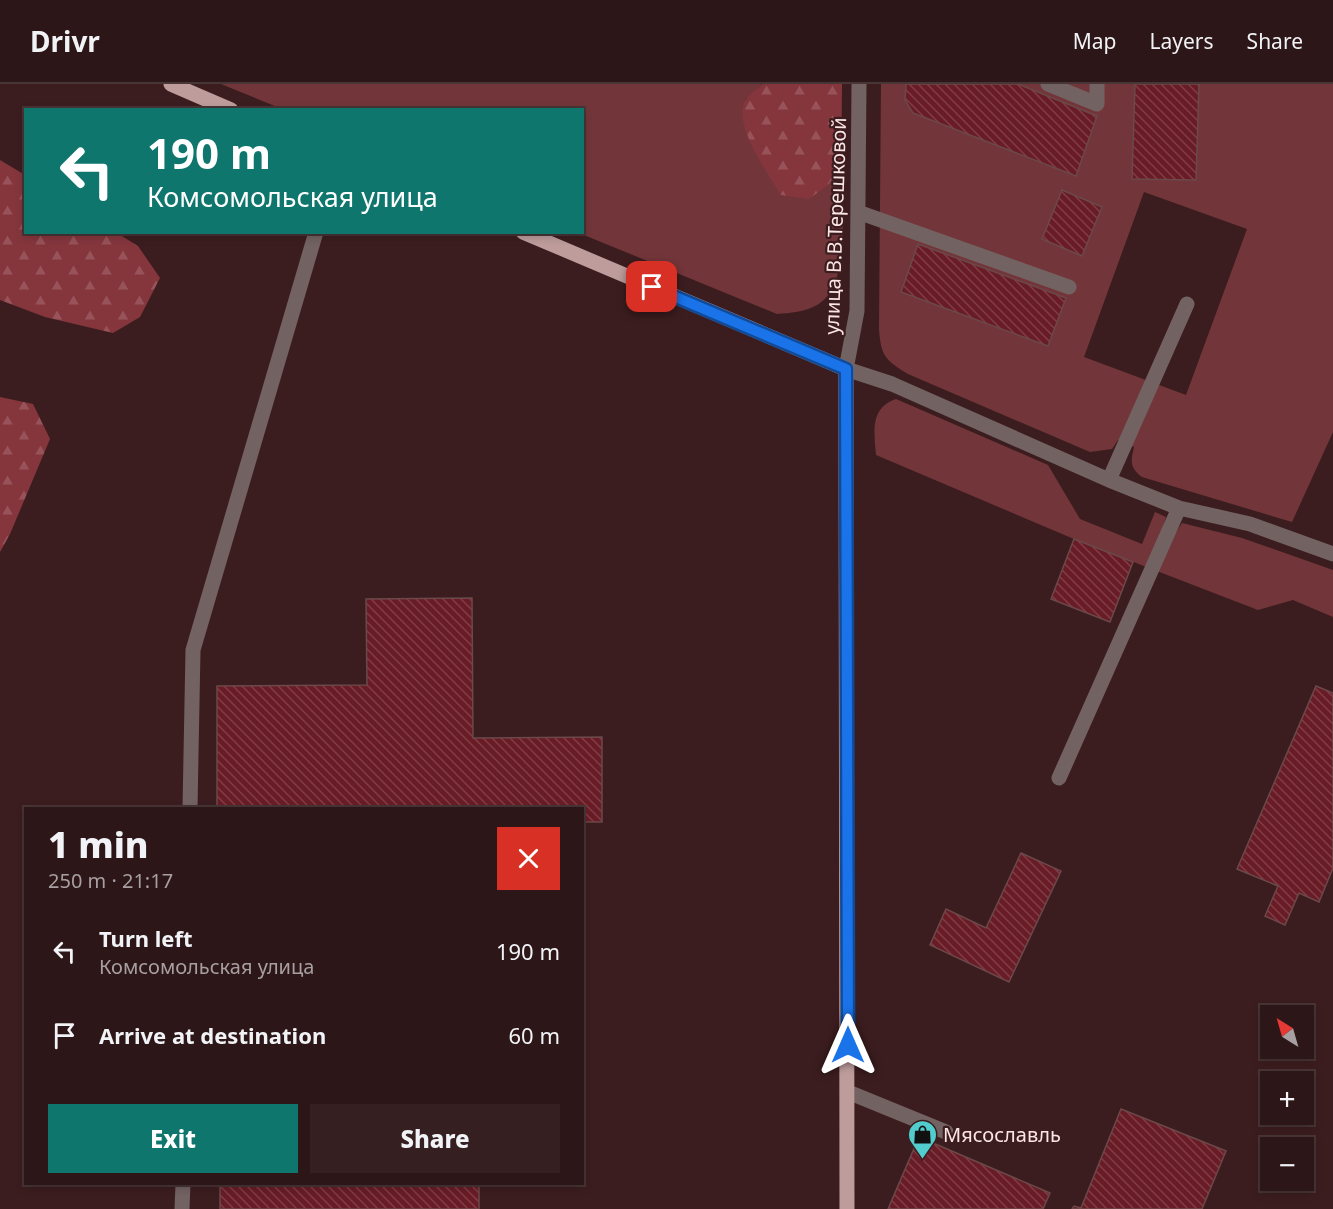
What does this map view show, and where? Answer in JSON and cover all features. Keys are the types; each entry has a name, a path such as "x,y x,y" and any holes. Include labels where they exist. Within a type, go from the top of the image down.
{"main road":[{"path":"171,84 226,108"},
{"path":"528,234 846,369 847,1209"}],"street":[{"name":"улица В.В.Терешковой","path":"846,369 857,311 860,84"},
{"path":"1048,84 1097,104 1097,84"},
{"path":"858,212 1069,287"},
{"path":"190,807 192,650 315,234"},
{"path":"1109,480 1187,304"},
{"path":"846,369 892,384 1109,480 1179,508 1250,524 1333,554"},
{"path":"1059,778 1179,508"},
{"path":"848,1092 946,1132"},
{"path":"182,1209 183,1185"}],"shaded area":[{"path":"221,84 762,84 745,100 829,184 841,165 843,220 836,280 828,295 817,305 802,311 777,314 581,234 584,234 584,108 280,108"},
{"path":"881,84 1333,84 1333,432 1292,522 1142,477 1132,464 1134,447 1118,440 1112,449 1090,452 908,374 889,361 881,345 879,329","holes":["1144,192 1247,229 1186,395 1084,357"]},
{"path":"896,399 1048,465 1080,519 1142,544 1155,512 1166,517 1161,533 1173,537 1182,523 1242,538 1333,570 1333,617 1293,600 1258,610 1074,539 876,455 875,429 878,414 888,403"}],"green space":[{"path":"762,84 842,84 841,165 829,184 809,199 781,195 748,136 744,123 745,101"},
{"path":"0,160 24,174 24,234 119,234 138,246 160,278 140,317 113,333 45,317 0,300"},
{"path":"0,397 33,404 50,439 10,534 0,552"}],"building":[{"path":"906,84 1018,84 1097,116 1076,176 913,113 905,100"},
{"path":"1135,84 1199,84 1196,180 1132,179"},
{"path":"1062,190 1102,207 1082,256 1042,239"},
{"path":"918,244 1066,298 1048,346 901,292"},
{"path":"1074,539 1133,562 1110,622 1051,599"},
{"path":"472,598 473,738 602,737 602,822 584,822 584,807 217,807 217,686 367,685 366,599"},
{"path":"1316,686 1333,693 1333,868 1319,902 1299,893 1285,925 1265,916 1278,886 1237,869"},
{"path":"1021,853 1061,871 1009,982 930,945 946,909 986,928"},
{"path":"1121,1109 1226,1151 1202,1209 1072,1209 1074,1206 1081,1208"},
{"path":"919,1137 1050,1193 1043,1209 888,1209"},
{"path":"220,1185 479,1185 479,1209 220,1209"}],"place":[{"name":"Мясославль","path":"922,1160"}],"route":[{"path":"652,287 846,369 848,1045"}]}
